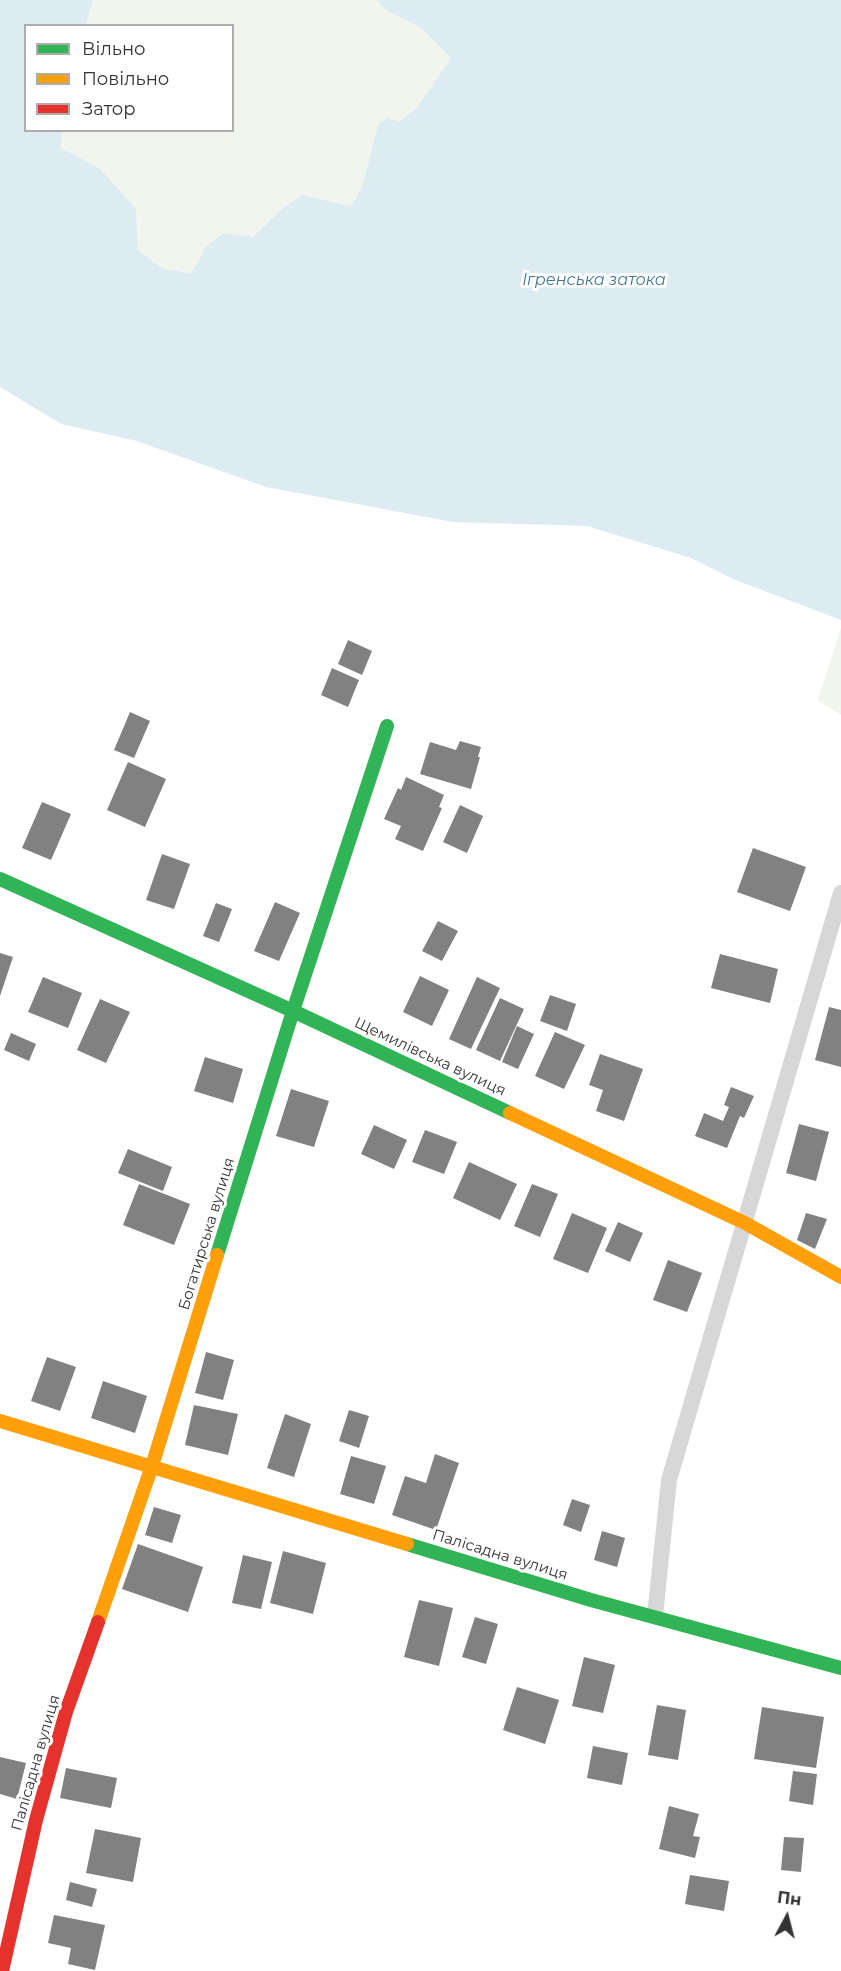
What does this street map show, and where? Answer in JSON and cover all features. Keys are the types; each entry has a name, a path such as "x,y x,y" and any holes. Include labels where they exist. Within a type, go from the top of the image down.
{"street":[{"name":"Богатирська вулиця","path":"152,1466 293,1011 387,726"},
{"name":"Щемилівська вулиця","path":"0,879 293,1011 745,1223 841,1277"},
{"name":"Палісадна вулиця","path":"0,1421 591,1600 841,1668"},
{"name":"Палісадна вулиця","path":"2,1971 36,1820 66,1712 152,1466"}],"lane":[{"path":"655,1616 669,1480 841,893"}],"shaded area":[{"path":"93,0 376,0 386,10 420,27 451,58 416,109 399,122 378,125 362,187 351,206 302,195 282,209 253,237 206,247 191,273 164,269 138,250 136,209 61,148 62,132 234,132 234,24 86,24"},
{"path":"841,628 841,715 818,700"}],"water":[{"name":"Ігренська затока","path":"0,0 93,0 86,24 24,24 24,132 62,132 61,148 100,169 136,209 138,250 164,269 191,273 206,247 224,233 253,237 282,209 302,195 351,206 362,187 378,125 387,118 399,122 416,109 451,58 420,27 386,10 376,0 841,0 841,620 733,579 691,558 587,526 453,522 266,487 137,441 61,424 0,387"}],"building":[{"path":"348,640 372,651 362,675 338,664"},
{"path":"332,668 359,680 348,707 321,695"},
{"path":"130,712 150,721 134,758 114,750"},
{"path":"460,741 481,747 471,789 420,774 430,742 456,750"},
{"path":"128,762 166,779 145,827 107,810"},
{"path":"406,777 444,795 439,807 442,808 423,851 395,839 401,826 384,819 398,788 401,790"},
{"path":"42,802 71,814 51,860 22,848"},
{"path":"460,805 483,816 467,853 443,842"},
{"path":"753,848 806,867 790,911 737,892"},
{"path":"162,854 190,864 174,909 146,900"},
{"path":"275,902 300,913 279,961 254,951"},
{"path":"216,903 232,909 219,942 203,936"},
{"path":"438,921 458,931 442,961 422,951"},
{"path":"0,953 13,957 0,996"},
{"path":"720,954 778,969 770,1003 711,988"},
{"path":"420,976 449,990 432,1026 403,1012"},
{"path":"43,977 82,993 68,1028 28,1012"},
{"path":"477,977 500,988 471,1049 449,1039"},
{"path":"550,995 576,1004 567,1031 540,1021"},
{"path":"500,998 524,1009 500,1061 476,1050"},
{"path":"100,999 130,1012 106,1063 77,1050"},
{"path":"829,1007 841,1010 841,1067 815,1060"},
{"path":"517,1026 534,1034 518,1069 502,1062"},
{"path":"555,1032 585,1045 564,1089 535,1076"},
{"path":"11,1033 36,1044 29,1061 4,1050"},
{"path":"600,1054 643,1069 624,1121 596,1111 603,1090 589,1085"},
{"path":"205,1057 243,1069 233,1103 194,1091"},
{"path":"731,1087 754,1096 744,1118 740,1116 727,1148 695,1136 704,1113 723,1121 729,1107 724,1105"},
{"path":"291,1089 329,1101 314,1147 276,1136"},
{"path":"799,1124 829,1132 816,1181 786,1173"},
{"path":"374,1125 407,1140 394,1169 361,1154"},
{"path":"425,1130 457,1142 444,1174 412,1162"},
{"path":"128,1149 172,1167 163,1191 118,1173"},
{"path":"469,1162 517,1184 500,1220 453,1198"},
{"path":"139,1184 190,1204 174,1245 123,1225"},
{"path":"532,1184 558,1194 540,1237 514,1226"},
{"path":"572,1213 607,1228 588,1273 553,1259"},
{"path":"806,1213 827,1219 815,1249 797,1240"},
{"path":"618,1222 643,1233 630,1262 605,1251"},
{"path":"668,1260 702,1273 687,1312 653,1300"},
{"path":"206,1352 234,1360 223,1400 195,1393"},
{"path":"47,1357 76,1367 60,1411 31,1401"},
{"path":"103,1381 147,1396 135,1433 91,1418"},
{"path":"194,1405 238,1414 228,1455 185,1445"},
{"path":"349,1410 369,1416 359,1448 339,1441"},
{"path":"285,1414 311,1424 294,1477 267,1468"},
{"path":"435,1454 459,1463 436,1530 392,1515 405,1476 426,1483"},
{"path":"351,1456 386,1466 374,1504 340,1494"},
{"path":"572,1499 590,1505 581,1532 563,1525"},
{"path":"154,1507 181,1515 172,1543 145,1535"},
{"path":"602,1531 625,1538 617,1567 594,1560"},
{"path":"138,1544 203,1567 188,1612 122,1589"},
{"path":"283,1551 326,1563 313,1614 270,1603"},
{"path":"243,1555 272,1562 261,1609 232,1603"},
{"path":"419,1600 453,1608 439,1666 404,1657"},
{"path":"475,1617 498,1624 486,1664 462,1657"},
{"path":"584,1657 615,1665 603,1713 572,1706"},
{"path":"517,1687 559,1700 545,1744 503,1730"},
{"path":"657,1705 686,1710 678,1760 648,1755"},
{"path":"762,1707 824,1717 816,1768 754,1759"},
{"path":"593,1746 628,1753 622,1785 587,1778"},
{"path":"0,1757 26,1763 17,1799 0,1794"},
{"path":"66,1768 117,1778 111,1808 60,1798"},
{"path":"793,1771 817,1774 813,1805 789,1801"},
{"path":"669,1806 699,1814 693,1836 700,1837 695,1858 659,1849"},
{"path":"95,1829 141,1838 133,1882 86,1873"},
{"path":"784,1837 804,1838 801,1872 781,1870"},
{"path":"690,1875 729,1881 724,1911 685,1904"},
{"path":"70,1882 97,1889 92,1907 66,1900"},
{"path":"54,1915 105,1925 95,1970 68,1964 71,1948 48,1943"}],"traffic: fast":[{"path":"217,1255 293,1011 387,726"},
{"path":"0,879 293,1011 510,1113"},
{"path":"407,1544 591,1600 841,1668"}],"traffic: slow":[{"path":"510,1113 745,1223 841,1277"},
{"path":"98,1622 152,1466 217,1255"},
{"path":"0,1421 407,1544"}],"traffic: jam":[{"path":"2,1971 36,1820 66,1712 98,1622"}]}
